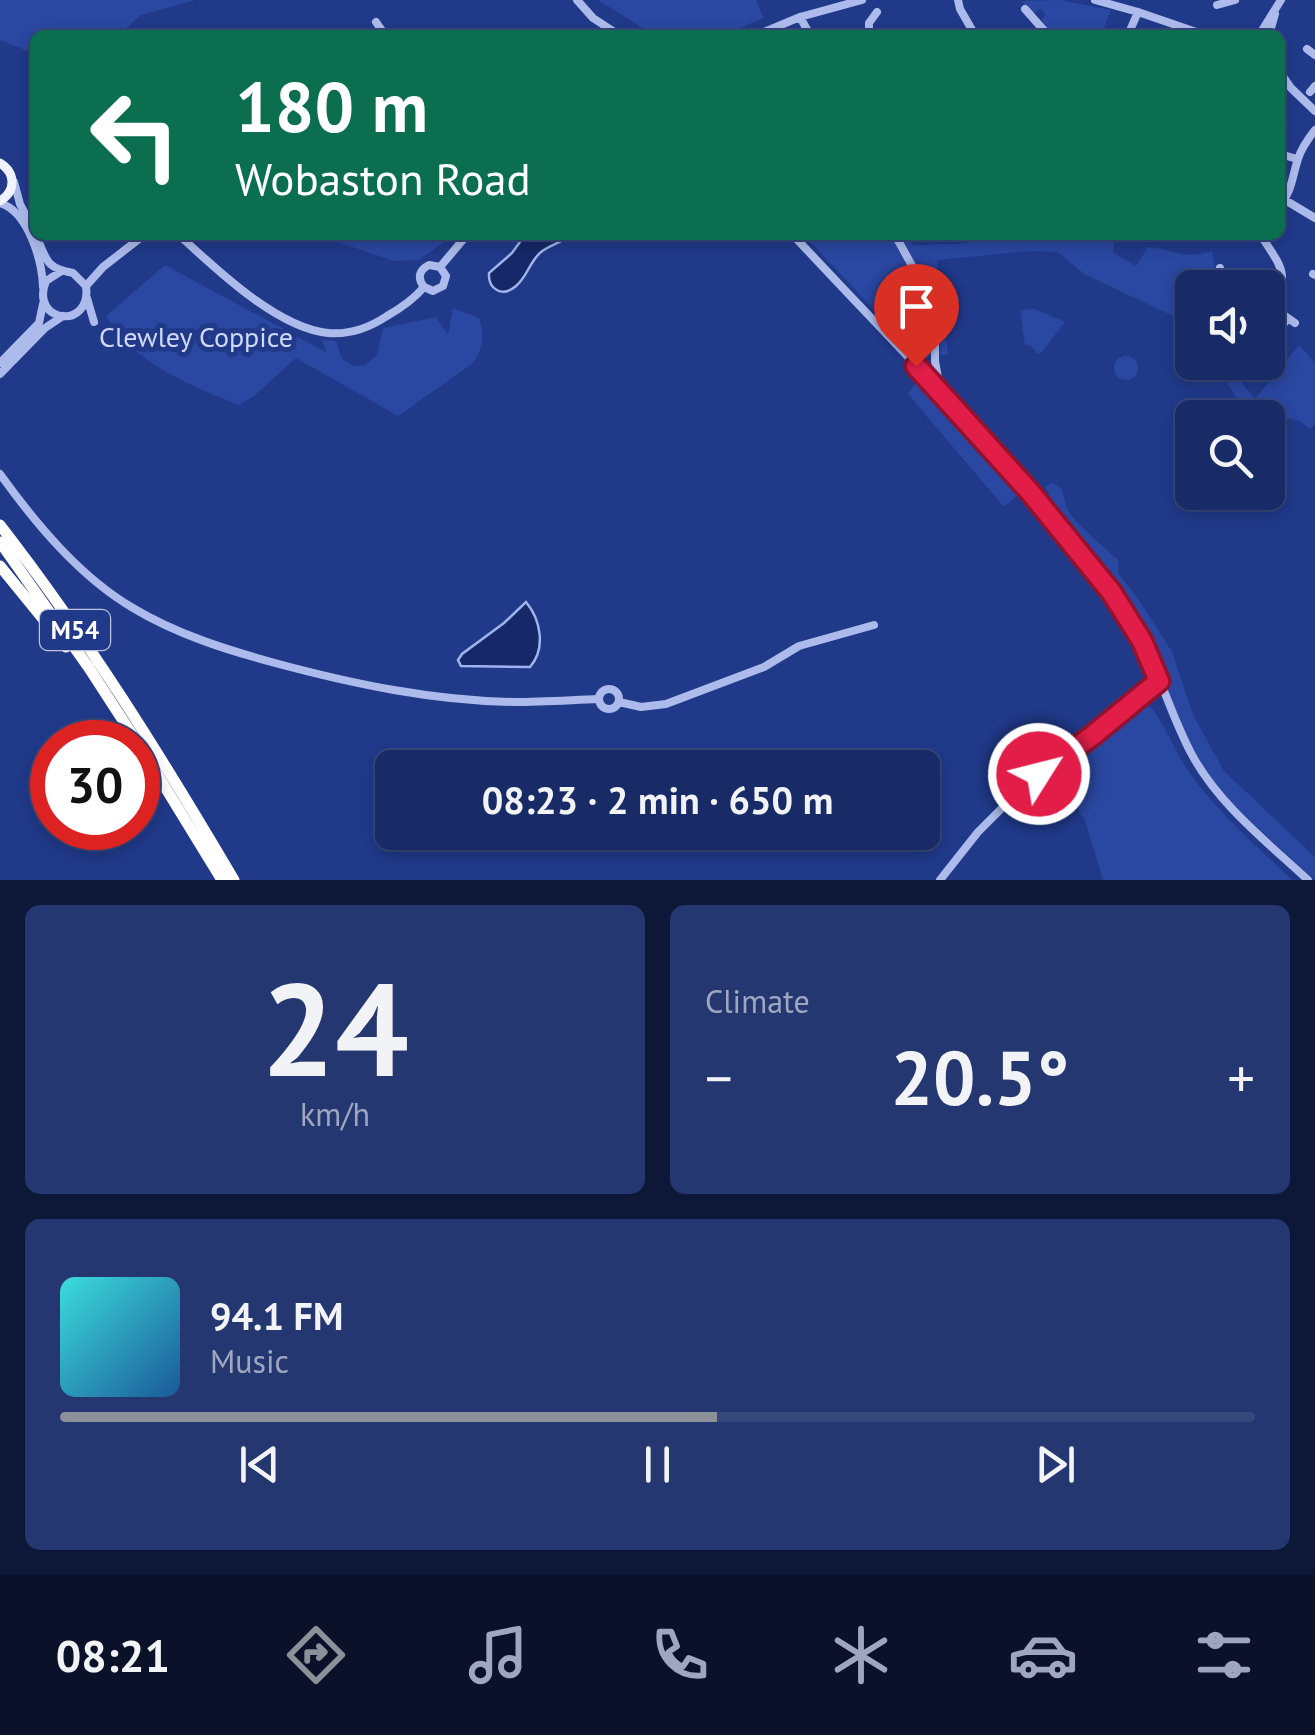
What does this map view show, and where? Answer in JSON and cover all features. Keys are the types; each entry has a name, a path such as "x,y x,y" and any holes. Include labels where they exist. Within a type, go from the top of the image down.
{"highway":[{"name":"M54","path":"0,525 97,660 234,880"},
{"name":"M54","path":"0,542 122,720"},
{"path":"0,566 67,649 114,720"},
{"name":"M54","path":"160,780 222,880"},
{"path":"160,787 200,843"}],"main road":[{"path":"0,163 12,178 10,191 0,202"}],"street":[{"path":"577,0 601,24 613,30"},
{"path":"768,30 858,0"},
{"path":"958,0 971,30"},
{"path":"1095,0 1112,2 1191,30"},
{"path":"1217,4 1235,0"},
{"path":"1263,30 1281,0"},
{"path":"1025,10 1038,16 1045,30"},
{"path":"1130,30 1138,12"},
{"path":"869,30 871,14"},
{"path":"800,17 807,30"},
{"path":"376,22 382,30"},
{"path":"1285,79 1315,111"},
{"path":"1285,198 1294,182 1298,159 1315,130"},
{"path":"1285,155 1298,159"},
{"path":"12,178 30,224"},
{"path":"0,202 17,212 30,237"},
{"path":"1285,204 1315,218"},
{"path":"0,363 38,323 44,302 42,271 31,240"},
{"path":"38,240 49,263 60,272"},
{"path":"128,246 131,240"},
{"path":"86,286 103,266 137,240"},
{"path":"184,240 266,306 296,324 320,332 348,333 373,325 424,287"},
{"path":"440,266 463,240"},
{"path":"798,240 1030,492 1112,593 1142,641 1189,750 1215,790 1308,880"},
{"path":"898,240 935,307 941,393"},
{"path":"1265,240 1282,270"},
{"path":"430,265 440,266 446,276 442,286 433,290 424,287 421,272 430,265"},
{"path":"43,286 60,272 86,272 103,266"},
{"path":"74,273 86,286 95,324 78,312"},
{"path":"0,374 45,328 78,312 87,298"},
{"path":"44,302 54,314 63,316"},
{"path":"0,474 54,540 111,593 134,609 206,642 302,670 419,694 514,702 598,700"},
{"path":"619,702 641,707 666,704 764,667 814,640 874,625"},
{"path":"790,651 797,662"},
{"path":"940,880 978,832 1018,793 1159,681"},
{"path":"610,688 618,693 619,702 614,708 601,706 598,700 602,691 610,688"}],"green space":[{"path":"0,0 196,0 141,15 124,30 30,30 30,52 0,40"},
{"path":"598,0 756,0 764,18 735,30 646,30"},
{"path":"1060,0 1111,10 1103,30 1048,30 1041,20 1046,15 1041,9 1033,14 1022,1"},
{"path":"332,240 447,240 419,260 394,261"},
{"path":"809,240 894,240 933,309 931,354 926,360 907,345"},
{"path":"902,240 910,240 913,245 987,240 1114,240 1113,253 1136,266 1148,247 1186,254 1212,251 1216,270 1175,270 1175,317 1084,274 1058,252 937,260 948,355 940,355 940,322 934,295"},
{"name":"Clewley Coppice","path":"165,265 326,352 322,340 336,341 342,359 354,366 365,365 377,355 383,328 436,317 448,335 453,308 479,318 481,348 472,364 398,416 296,358 239,405 183,381 147,360 106,316"},
{"path":"1035,309 1065,322 1041,353 1025,345 1020,310"},
{"path":"1299,345 1315,363 1315,424 1310,429 1300,421 1288,418 1285,422 1285,400 1238,400 1225,380 1239,380 1255,399 1270,380 1285,380 1285,362"},
{"path":"1126,356 1138,368 1126,380 1114,368"},
{"path":"916,382 1020,493 1004,507 908,394"},
{"path":"1051,483 1061,489 1067,508 1077,521 1119,561 1118,573 1172,652 1193,715 1224,771 1315,857 1315,880 1217,788 1192,748 1127,605 1048,504 1045,487"},
{"path":"1148,704 1200,787 1292,880 1103,880 1085,820 1051,773"}],"shaded area":[{"path":"521,240 563,240 541,252 511,290 497,290 489,273"},
{"path":"526,602 540,634 538,652 530,667 461,666 458,660 462,654"}],"route":[{"path":"916,366 1030,492 1112,593 1142,641 1159,681 1039,774"}]}
